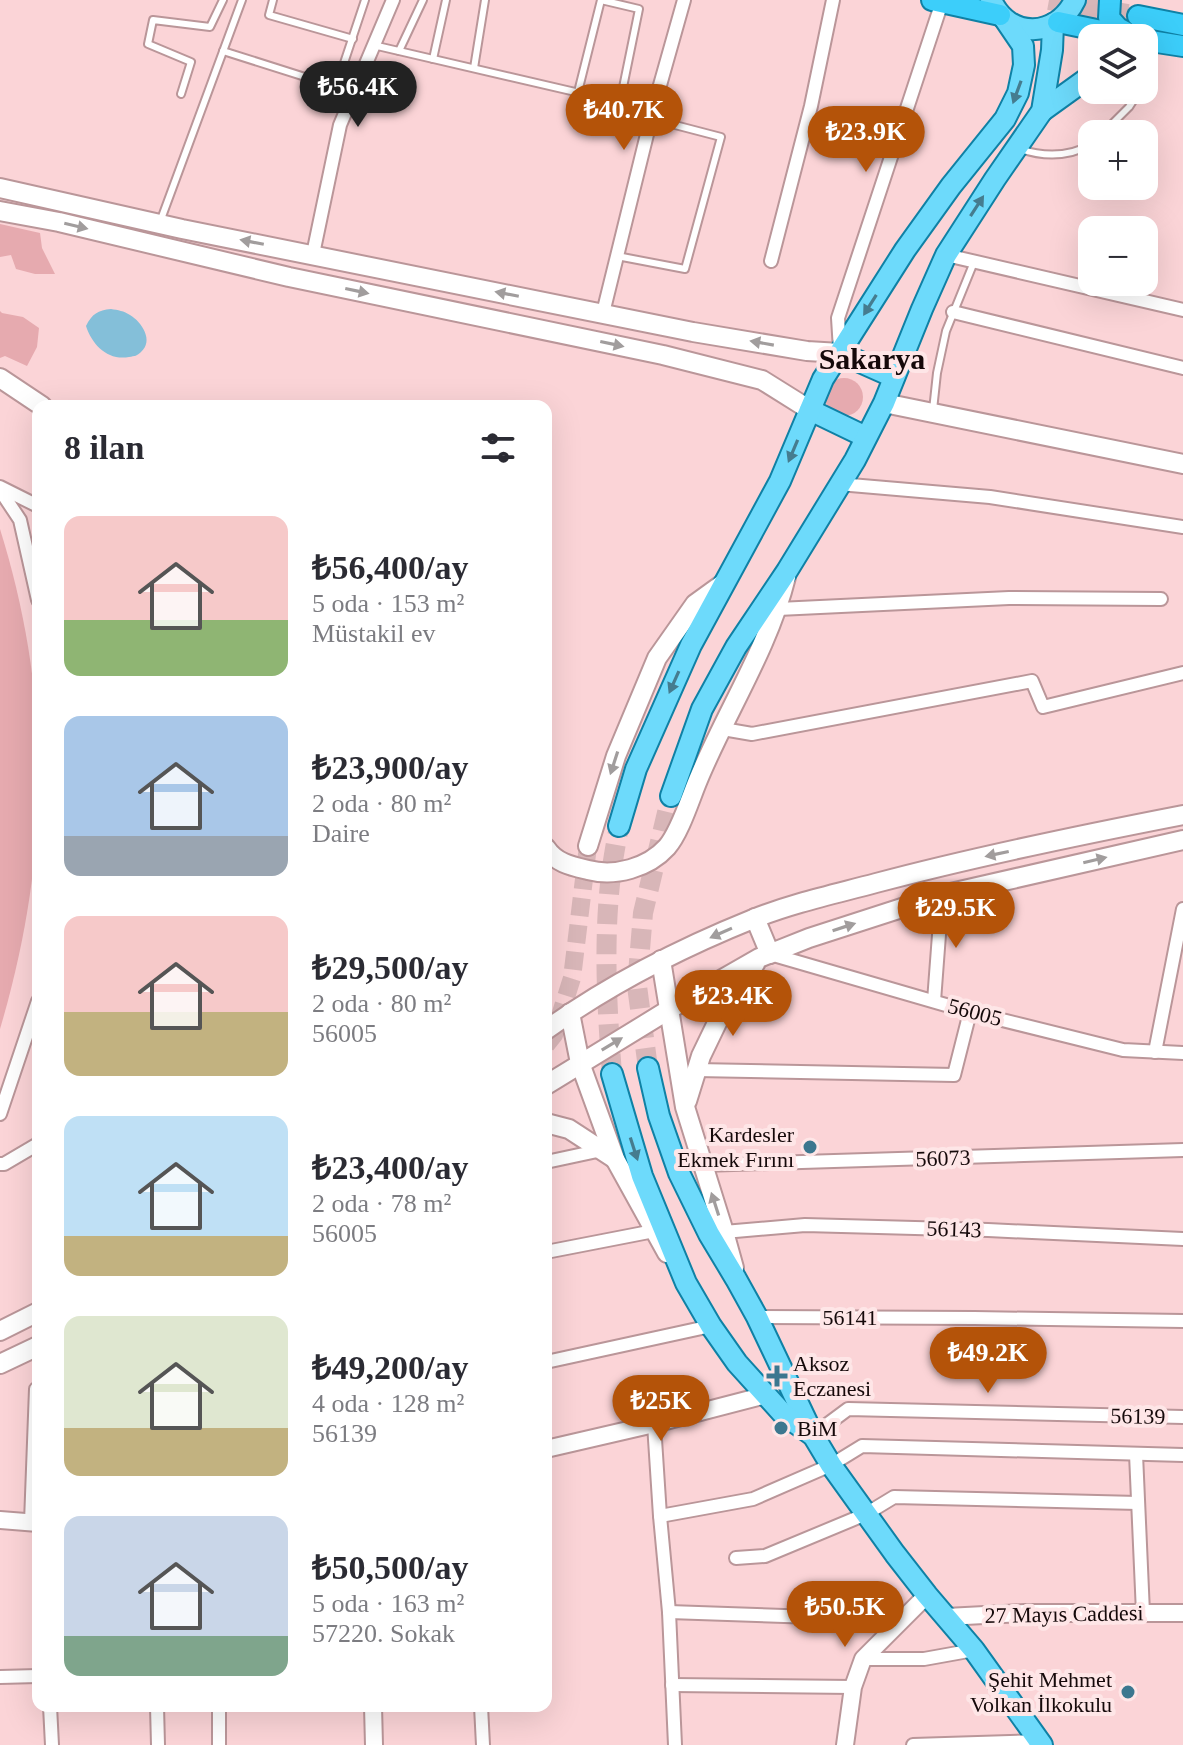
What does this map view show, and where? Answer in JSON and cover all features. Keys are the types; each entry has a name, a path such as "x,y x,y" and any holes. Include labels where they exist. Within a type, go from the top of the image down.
{"highway":[{"path":"1110,0 1109,18 1114,24"},
{"path":"937,1 999,12"},
{"path":"1138,16 1183,25"},
{"path":"1055,23 1078,29"}],"main road":[{"path":"999,12 1018,27 1031,30 1045,28 1068,14 1075,0"},
{"path":"619,826 636,769 691,645 780,481 823,379 905,250 1005,119 1018,93 1024,65 1023,46 999,12"},
{"path":"1042,111 1055,23"},
{"path":"671,796 702,709 736,647 855,460 884,403 946,255 1042,111 1078,85"},
{"path":"0,188 159,224 693,332 807,351 840,353 894,377"},
{"path":"0,211 59,222 289,277 663,355 762,380 810,410 866,437"},
{"path":"0,378 33,400"},
{"path":"884,403 1183,464"},
{"path":"552,855 566,865 594,872 620,872 642,865 667,847 686,813 698,779 778,609 787,571"},
{"path":"588,846 616,756 657,658 695,604 726,581"},
{"path":"552,1026 661,960 755,918 799,903 936,867 1183,815"},
{"path":"552,1081 764,956 809,938 942,895 1183,840"},
{"path":"755,918 764,956"},
{"path":"685,1107 696,1070 727,1002 764,956"},
{"path":"661,960 685,1107 736,1279"},
{"path":"570,1013 580,1063 608,1155 711,1326 737,1363 784,1415 813,1435"},
{"path":"648,1068 659,1116 679,1173 709,1234 757,1317 813,1435 866,1514 927,1595 974,1650 1040,1743"},
{"path":"612,1074 642,1176 686,1283"},
{"path":"552,1125 569,1129 608,1155"},
{"path":"0,1331 32,1315"},
{"path":"737,1363 750,1361 763,1352 768,1341"},
{"path":"0,1364 32,1349"}],"street":[{"path":"313,254 340,125 393,0"},
{"path":"603,313 652,114 684,0"},
{"path":"771,261 811,106 833,0"},
{"path":"840,353 838,318 937,1"},
{"path":"946,255 1183,310"},
{"path":"953,312 1183,368"},
{"path":"839,484 990,497 1183,527"},
{"path":"0,489 32,503"},
{"path":"0,489 20,520 32,570"},
{"path":"778,609 1009,598 1161,599"},
{"path":"723,729 752,734 1032,681 1043,707 1183,673"},
{"path":"934,1001 942,895"},
{"path":"1155,1052 1183,909"},
{"name":"56005","path":"764,956 1123,1050 1183,1053"},
{"path":"696,1070 954,1075 970,1012"},
{"path":"0,1114 32,1020"},
{"path":"22,1052 32,1047"},
{"path":"0,1164 32,1148"},
{"name":"56073","path":"703,1165 1183,1150"},
{"path":"552,1161 608,1155"},
{"name":"56143","path":"724,1232 805,1225 1183,1239"},
{"path":"552,1251 654,1231"},
{"name":"56141","path":"757,1317 1183,1321"},
{"path":"552,1361 711,1326"},
{"path":"552,1448 766,1395"},
{"name":"56139","path":"813,1435 848,1409 1183,1417"},
{"path":"654,1424 669,1612 675,1745"},
{"path":"660,1516 753,1499 831,1465 862,1446 1183,1455"},
{"path":"1136,1454 1143,1613"},
{"path":"736,1558 765,1556 866,1514 894,1497 1138,1503"},
{"path":"0,1520 32,1522"},
{"path":"845,1745 853,1687 863,1659 927,1595"},
{"path":"669,1612 902,1620"},
{"name":"27 Mayıs Caddesi","path":"946,1617 1025,1613 1183,1613"},
{"path":"863,1659 924,1659 974,1650"},
{"path":"0,1677 32,1676"},
{"path":"672,1685 853,1687"},
{"path":"50,1712 52,1745"},
{"path":"157,1712 158,1745"},
{"path":"219,1712 219,1745"},
{"path":"373,1712 374,1745"},
{"path":"481,1712 483,1745"},
{"path":"913,1745 1040,1743"}],"lane":[{"path":"181,94 191,62 148,44 153,20 210,27 223,0"},
{"path":"159,224 242,0"},
{"path":"273,0 269,15 353,39"},
{"path":"223,51 324,83 339,78 365,0"},
{"path":"399,51 423,0"},
{"path":"433,59 446,0"},
{"path":"474,68 485,0"},
{"path":"578,92 601,0 639,9 620,102"},
{"path":"373,45 620,102 721,137 685,269 617,256"},
{"path":"1116,120 1131,104"},
{"path":"1016,148 1039,154 1078,151"},
{"path":"933,414 941,351 974,262"}],"shaded area":[{"path":"0,224 40,233 42,248 55,274 35,274 16,269 11,255 0,257"},
{"path":"0,311 23,317 39,328 37,347 27,366 5,356 0,358"},
{"path":"844,378 858,383 863,397 858,411 844,416 830,411 825,397 830,383"},
{"path":"0,529 17,592 32,682 32,876 17,966 0,1029"}],"water":[{"path":"111,309 128,314 142,327 146,343 137,355 114,357 92,339 86,326 88,322 96,313"}],"tunnel":[{"path":"1049,0 1138,16"},
{"path":"648,1068 637,986 643,913 671,796"},
{"path":"612,1074 606,950 611,875 619,826"},
{"path":"552,1038 572,978 588,846"}],"place":[{"name":"Kardesler Ekmek Fırını","path":"810,1147"},
{"name":"Aksoz Eczanesi","path":"777,1376"},
{"name":"BiM","path":"781,1428"},
{"name":"Şehit Mehmet Volkan İlkokulu","path":"1128,1692"}],"district":[{"name":"Sakarya","path":"872,358"}]}
